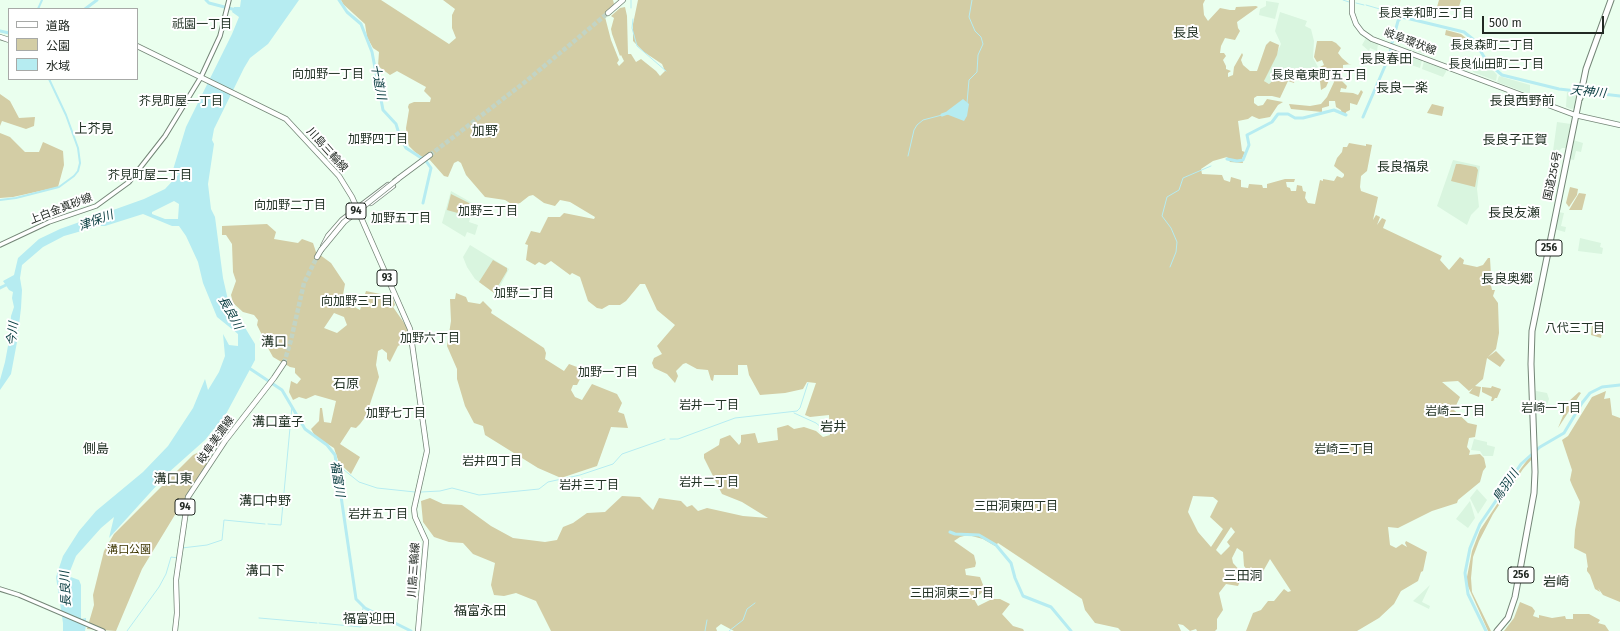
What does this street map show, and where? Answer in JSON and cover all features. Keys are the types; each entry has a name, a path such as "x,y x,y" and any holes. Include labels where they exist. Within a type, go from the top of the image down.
{"highway":[{"name":"国道256号","path":"1504,625 1512,616 1518,597 1535,486 1535,446 1531,360 1533,326 1580,93 1586,69 1611,0"},
{"name":"256","path":"1497,631 1504,625"},
{"name":"256","path":"1501,631 1504,625"}],"main road":[{"path":"608,13 623,0"},
{"name":"岐阜環状線","path":"1353,0 1352,12 1356,24 1364,34 1372,39 1576,114 1620,124"},
{"name":"上白金真砂線","path":"0,245 49,222 90,209 123,188 133,178 162,141 202,78 218,43 228,2"},
{"name":"川島三輪線","path":"138,46 284,118 340,176 357,211 410,329 427,451 414,509 415,517 426,541 418,631"},
{"name":"94","path":"322,250 328,236 357,211 429,155"},
{"name":"94","path":"317,257 344,222 414,167"},
{"name":"94","path":"372,200 398,179"},
{"name":"岐阜美濃線","path":"175,631 177,613 176,580 188,497 246,413 284,363"},
{"path":"0,589 103,631"}],"shaded area":[{"path":"1266,1 1279,3 1275,19 1259,15 1260,9 1266,6"},
{"path":"1280,12 1307,21 1305,26 1311,29 1314,41 1313,58 1318,67 1298,75 1288,72 1269,84 1264,81 1281,44 1275,31"},
{"path":"1366,38 1378,44 1377,51 1370,48 1369,51 1362,45"},
{"path":"1411,42 1426,45 1424,54 1410,49 1409,47"},
{"path":"1409,55 1422,60 1420,68 1408,64 1409,61 1406,60"},
{"path":"1474,56 1483,59 1497,75 1496,81 1473,72 1472,65"},
{"path":"1424,61 1447,70 1443,77 1422,69"},
{"path":"1499,76 1530,85 1530,94 1497,82"},
{"path":"1567,92 1577,94 1575,108 1571,109 1566,107"},
{"path":"1557,122 1571,124 1568,148 1562,148 1558,152 1553,151"},
{"path":"1573,140 1583,143 1581,152 1576,151 1574,160 1569,159"},
{"path":"1453,160 1480,166 1477,189 1479,207 1471,215 1467,225 1437,206"},
{"path":"451,191 474,204 469,222 478,225 475,235 467,232 465,237 442,223"},
{"path":"1558,212 1564,213 1561,226 1566,227 1565,232 1554,229"},
{"path":"1580,238 1601,243 1600,247 1603,248 1602,254 1578,251"},
{"path":"470,245 509,269 496,294 475,279 467,267 463,257"},
{"path":"1536,391 1547,393 1549,399 1547,405 1536,400"},
{"path":"1474,439 1487,442 1487,445 1495,447 1493,456 1483,456 1480,451 1471,450"},
{"path":"1477,489 1487,500 1478,514 1470,498"},
{"path":"1470,501 1475,518 1468,528 1456,519"},
{"path":"1430,585 1422,602 1430,606 1429,609 1413,601"}],"green space":[{"path":"341,0 381,0 449,44 456,38 452,28 452,15 455,9 443,0 613,0 614,4 607,11 605,17 611,40 619,60 617,63 619,66 624,61 621,55 620,56 612,34 611,29 614,18 611,16 620,8 625,7 627,16 628,54 631,54 636,62 641,59 660,76 665,71 662,64 644,52 633,41 633,24 638,0 1205,0 1203,4 1204,15 1208,21 1220,8 1235,10 1236,7 1256,6 1258,7 1237,22 1240,31 1235,40 1225,38 1221,46 1220,53 1224,53 1226,56 1223,60 1226,69 1231,71 1228,73 1228,77 1233,75 1234,67 1242,53 1243,55 1241,60 1243,65 1250,71 1257,71 1266,45 1270,41 1279,45 1277,55 1264,81 1269,84 1288,72 1293,74 1295,79 1294,83 1288,81 1280,98 1272,96 1257,96 1254,98 1254,103 1258,106 1263,105 1267,99 1283,102 1278,105 1270,117 1259,119 1252,116 1248,119 1238,121 1242,151 1245,152 1242,159 1243,163 1230,162 1227,157 1213,161 1201,169 1202,174 1222,175 1224,180 1230,182 1231,177 1241,180 1241,187 1248,188 1249,184 1262,185 1263,188 1267,188 1267,184 1285,179 1295,179 1294,182 1286,182 1287,187 1290,188 1291,191 1296,191 1297,185 1302,186 1303,191 1306,192 1305,198 1308,203 1315,204 1320,180 1323,181 1323,179 1334,181 1337,176 1342,178 1344,176 1344,174 1334,166 1337,158 1342,152 1343,147 1347,147 1349,143 1366,146 1366,144 1372,145 1367,171 1361,176 1360,187 1361,191 1378,197 1373,220 1376,215 1380,217 1377,225 1382,218 1386,220 1383,228 1442,256 1440,260 1449,270 1460,257 1464,260 1463,264 1477,267 1483,265 1488,258 1490,258 1491,276 1489,277 1492,290 1495,290 1493,296 1498,303 1499,333 1496,349 1488,357 1496,351 1505,360 1500,367 1487,358 1483,379 1475,386 1481,387 1479,397 1469,393 1473,388 1469,391 1458,381 1442,382 1460,397 1454,410 1468,423 1477,425 1475,437 1469,438 1467,447 1470,451 1469,455 1480,454 1484,458 1486,467 1483,471 1480,482 1458,500 1457,503 1432,511 1398,528 1388,527 1390,545 1396,548 1402,544 1407,547 1405,543 1406,541 1427,552 1423,571 1421,572 1418,581 1401,591 1394,604 1379,618 1357,631 1246,631 1253,613 1261,610 1268,601 1274,601 1284,589 1288,592 1291,591 1270,559 1261,575 1248,571 1244,566 1243,552 1237,548 1232,558 1233,563 1243,574 1238,586 1226,584 1219,593 1223,610 1217,619 1217,629 1215,631 1197,631 1196,629 1190,631 1183,625 1178,624 1181,631 1121,631 1118,628 1095,623 1085,610 1082,599 998,543 995,546 983,539 968,535 960,537 954,541 974,555 976,563 975,567 965,569 966,575 980,577 985,590 974,599 978,606 992,599 1000,599 1010,604 1002,614 1013,626 1023,629 1024,631 734,631 721,624 716,628 717,631 551,631 536,601 516,593 504,596 494,595 491,585 495,563 473,554 463,543 449,542 434,537 423,522 421,501 430,498 443,504 462,505 491,526 513,538 545,542 557,540 563,527 573,523 587,513 605,512 622,496 640,497 653,510 659,498 681,501 687,507 692,505 698,511 707,508 743,516 768,518 742,502 722,494 704,458 704,454 719,445 720,439 730,435 739,445 741,442 741,435 755,433 758,443 778,440 777,428 788,425 794,429 804,427 816,431 823,437 830,435 829,415 810,417 805,415 816,383 807,382 803,389 785,393 760,395 749,375 747,365 738,365 738,375 714,375 713,381 711,380 708,370 697,369 686,363 676,371 678,376 675,383 667,374 654,368 652,363 654,358 662,354 657,346 675,325 657,310 645,284 640,284 626,301 620,305 609,305 602,309 597,308 588,301 580,277 572,273 570,275 551,261 545,265 539,262 535,265 526,260 528,245 525,244 531,231 540,233 548,217 560,217 564,213 594,219 595,217 570,202 560,200 555,206 544,203 533,195 529,196 520,203 513,205 505,200 485,197 466,175 461,163 458,161 454,163 448,177 444,176 429,159 430,157 427,154 422,157 415,152 409,146 407,138 406,128 409,110 408,107 409,104 414,102 430,102 431,98 424,91 426,87 397,71 390,75 378,66 379,52 373,48 367,37 365,24 343,4","holes":["1193,496 1213,497 1218,501 1210,517 1223,529 1211,547 1198,532 1188,512","1231,527 1235,532 1227,542 1230,546 1221,555 1216,550"]},
{"path":"1439,0 1461,0 1458,10 1456,11 1437,7"},
{"path":"1446,30 1461,34 1471,42 1445,35"},
{"path":"1317,41 1332,41 1336,43 1341,48 1338,53 1349,64 1352,64 1343,65 1343,70 1352,71 1352,73 1342,73 1342,81 1347,86 1346,89 1341,88 1340,92 1358,95 1361,90 1363,92 1357,105 1350,103 1350,110 1346,112 1345,115 1342,114 1341,110 1336,107 1335,101 1329,101 1329,106 1322,108 1322,112 1291,109 1289,104 1310,106 1321,104 1327,97 1334,82 1333,78 1330,78 1326,87 1321,90 1320,81 1325,76 1320,67 1324,65 1322,60 1317,62 1314,57"},
{"path":"0,94 10,101 19,118 35,117 34,126 26,129 2,121 0,126"},
{"path":"1432,104 1444,107 1442,116 1427,113"},
{"path":"0,133 10,137 25,152 39,152 43,142 63,151 64,165 58,187 13,197 0,198"},
{"path":"1456,164 1476,167 1478,170 1475,187 1451,181"},
{"path":"1570,187 1578,189 1577,195 1569,207 1566,203"},
{"path":"1579,193 1586,194 1582,210 1569,210"},
{"path":"451,194 471,204 468,216 447,210"},
{"path":"267,224 276,232 274,239 298,243 302,239 313,243 316,252 331,263 345,284 342,300 360,310 366,291 385,295 393,299 395,305 393,307 409,330 410,340 398,346 390,362 387,359 387,353 382,349 378,351 376,365 379,377 366,416 356,428 351,427 340,444 360,457 351,474 339,463 334,448 315,436 311,429 319,421 320,408 322,408 324,422 331,423 336,401 315,395 306,399 299,397 293,400 289,392 291,381 297,384 301,379 295,373 295,368 290,367 273,357 268,348 269,345 277,341 274,337 263,337 257,325 258,320 254,315 243,312 233,303 231,295 236,281 233,272 232,244 226,235 222,235 222,226","holes":["334,313 344,317 347,325 337,333 324,328"]},
{"path":"493,260 507,268 507,271 494,293 479,282"},
{"path":"456,293 466,297 468,302 480,304 483,301 492,310 491,313 544,348 546,353 545,359 564,371 569,364 577,367 581,377 577,385 573,385 571,390 575,397 582,400 592,384 617,394 622,403 618,412 624,414 628,428 611,427 597,466 561,478 538,468 485,435 483,426 474,423 465,406 457,379 457,369 447,346 451,321 450,299 455,299"},
{"path":"1592,324 1603,326 1601,338 1591,335"},
{"path":"1492,386 1501,389 1497,398 1491,401 1492,397 1482,392 1482,387 1491,388"},
{"path":"1606,391 1604,399 1610,398 1612,415 1620,418 1620,602 1603,595 1598,588 1600,592 1595,589 1587,571 1586,554 1574,548 1575,530 1580,502 1570,480 1572,470 1562,440 1568,436 1592,397"},
{"path":"1579,392 1581,393 1558,428 1569,401"},
{"name":"溝口公園","path":"201,451 212,457 142,569 116,631 87,629 94,605 93,595 104,551 114,534 193,455"},
{"path":"1531,455 1532,459 1523,469 1493,514 1479,541 1473,557 1471,578 1472,592 1491,631 1488,631 1467,584 1472,551 1480,530"},
{"path":"1520,602 1532,607 1535,611 1533,616 1539,618 1539,615 1552,618 1565,616 1566,619 1573,619 1573,614 1589,614 1600,620 1598,623 1605,625 1609,631 1504,631 1514,618"}],"water":[{"path":"241,0 299,0 268,44 250,58 214,129 212,140 214,144 208,184 211,209 215,217 223,278 228,300 255,344 255,360 226,414 205,440 168,473 109,538 114,517 101,528 76,556 68,576 79,580 81,585 81,619 86,618 85,631 63,631 56,577 63,556 79,531 96,511 143,472 168,446 193,408 205,379 208,390 219,372 225,356 223,334 229,345 238,346 238,334 217,317 203,283 198,262 186,236 179,226 172,226 143,214 105,226 99,226 64,236 43,247 22,265 20,278 22,290 21,308 17,342 11,374 0,390 0,380 5,362 10,335 11,316 14,307 12,298 13,292 9,290 3,281 14,275 18,258 39,239 60,229 144,199 165,189 179,174 172,173 186,127 239,17 232,12 234,7 240,7","holes":["174,201 179,204 178,219 165,219 152,214 152,212"]},
{"path":"963,99 969,104 967,116 964,121 946,114 947,111"}],"waterway":[{"path":"38,8 42,0"},
{"path":"86,8 97,0"},
{"path":"206,0 209,3 236,10"},
{"name":"十道川","path":"339,0 347,12 361,24 372,52 383,110 396,124 400,137 406,148 426,161 431,168 423,203"},
{"path":"631,0 631,8"},
{"path":"967,103 969,80 977,72 978,55 983,44 981,37 975,31 969,17 972,0"},
{"path":"1343,0 1349,2"},
{"path":"1356,3 1364,5"},
{"path":"1366,5 1407,17"},
{"name":"天神川","path":"1392,43 1398,21 1402,17 1464,32 1474,40"},
{"path":"633,19 632,28 637,46 666,71"},
{"path":"0,31 8,33"},
{"name":"天神川","path":"1476,44 1488,63 1502,75 1559,89 1620,96"},
{"name":"天神川","path":"1388,59 1391,49"},
{"name":"天神川","path":"1363,117 1385,66"},
{"path":"0,200 16,198 59,187 74,176 78,171 80,163 78,148 66,115 49,80"},
{"name":"天神川","path":"1227,159 1237,161 1243,160 1249,145 1247,135 1272,122 1278,114 1288,114 1295,118 1303,118 1334,110 1346,115"},
{"path":"942,115 950,112"},
{"path":"908,156 914,130 917,125 923,120 942,115"},
{"path":"1170,267 1176,252 1177,242 1171,228 1162,216 1167,197 1179,190 1183,178 1211,166"},
{"name":"津保川","path":"0,288 8,284"},
{"name":"福富川","path":"249,368 282,390 305,429 327,445 335,455 356,599 365,608 411,631"},
{"path":"670,439 678,439 735,418 797,411 800,408 808,383"},
{"name":"鳥羽川","path":"1486,631 1468,594 1465,573 1470,548 1480,524 1521,464 1540,447 1564,433 1582,403 1590,393 1602,387 1620,385"},
{"path":"268,524 281,525 292,406"},
{"path":"794,413 816,423 829,434"},
{"path":"421,492 440,491 452,488 479,495 539,489 548,482 580,475 613,464 622,454 665,439"},
{"path":"335,455 339,466 359,482 377,488 415,492"},
{"path":"182,548 207,545 222,540 224,520 265,524"},
{"path":"950,532 955,534 979,535 996,545 1011,563 1015,578 1023,596 1051,607 1071,631"},
{"path":"127,631 159,587 166,574 171,557 178,558"},
{"path":"729,631 743,620 747,609 755,603"},
{"path":"319,623 361,627 363,608"},
{"path":"259,618 317,623"},
{"path":"705,631 707,620"}],"tunnel":[{"path":"430,155 525,82 608,13"},
{"path":"284,363 291,340 304,283 317,257"}],"district":[{"name":"長良幸和町三丁目","path":"1426,14"},
{"name":"祇園一丁目","path":"202,25"},
{"name":"長良","path":"1186,33"},
{"name":"長良森町二丁目","path":"1492,46"},
{"name":"長良春田","path":"1386,59"},
{"name":"長良仙田町二丁目","path":"1496,65"},
{"name":"向加野一丁目","path":"328,75"},
{"name":"長良竜東町五丁目","path":"1319,76"},
{"name":"長良一楽","path":"1402,88"},
{"name":"長良西野前","path":"1522,101"},
{"name":"芥見町屋一丁目","path":"181,102"},
{"name":"上芥見","path":"94,129"},
{"name":"加野","path":"485,131"},
{"name":"加野四丁目","path":"378,140"},
{"name":"長良子正賀","path":"1515,140"},
{"name":"長良福泉","path":"1403,167"},
{"name":"芥見町屋二丁目","path":"150,176"},
{"name":"向加野二丁目","path":"290,206"},
{"name":"加野三丁目","path":"488,212"},
{"name":"長良友瀬","path":"1514,213"},
{"name":"加野五丁目","path":"401,219"},
{"name":"長良奥郷","path":"1507,279"},
{"name":"加野二丁目","path":"524,294"},
{"name":"向加野三丁目","path":"357,302"},
{"name":"八代三丁目","path":"1575,329"},
{"name":"加野六丁目","path":"430,339"},
{"name":"溝口","path":"274,342"},
{"name":"加野一丁目","path":"608,373"},
{"name":"石原","path":"346,384"},
{"name":"岩井一丁目","path":"709,406"},
{"name":"岩崎一丁目","path":"1551,409"},
{"name":"岩崎二丁目","path":"1455,412"},
{"name":"加野七丁目","path":"396,414"},
{"name":"溝口童子","path":"278,422"},
{"name":"岩井","path":"833,427"},
{"name":"側島","path":"96,449"},
{"name":"岩崎三丁目","path":"1344,450"},
{"name":"岩井四丁目","path":"492,462"},
{"name":"溝口東","path":"173,479"},
{"name":"岩井二丁目","path":"709,483"},
{"name":"岩井三丁目","path":"589,486"},
{"name":"溝口中野","path":"265,501"},
{"name":"三田洞東四丁目","path":"1016,507"},
{"name":"岩井五丁目","path":"378,515"},
{"name":"溝口下","path":"265,571"},
{"name":"三田洞","path":"1243,576"},
{"name":"岩崎","path":"1556,582"},
{"name":"三田洞東三丁目","path":"952,594"},
{"name":"福富永田","path":"480,611"},
{"name":"福富迎田","path":"369,619"}],"water label":[{"name":"長良川","path":"230,313"},
{"name":"今川","path":"13,334"},
{"name":"長良川","path":"66,589"}]}
